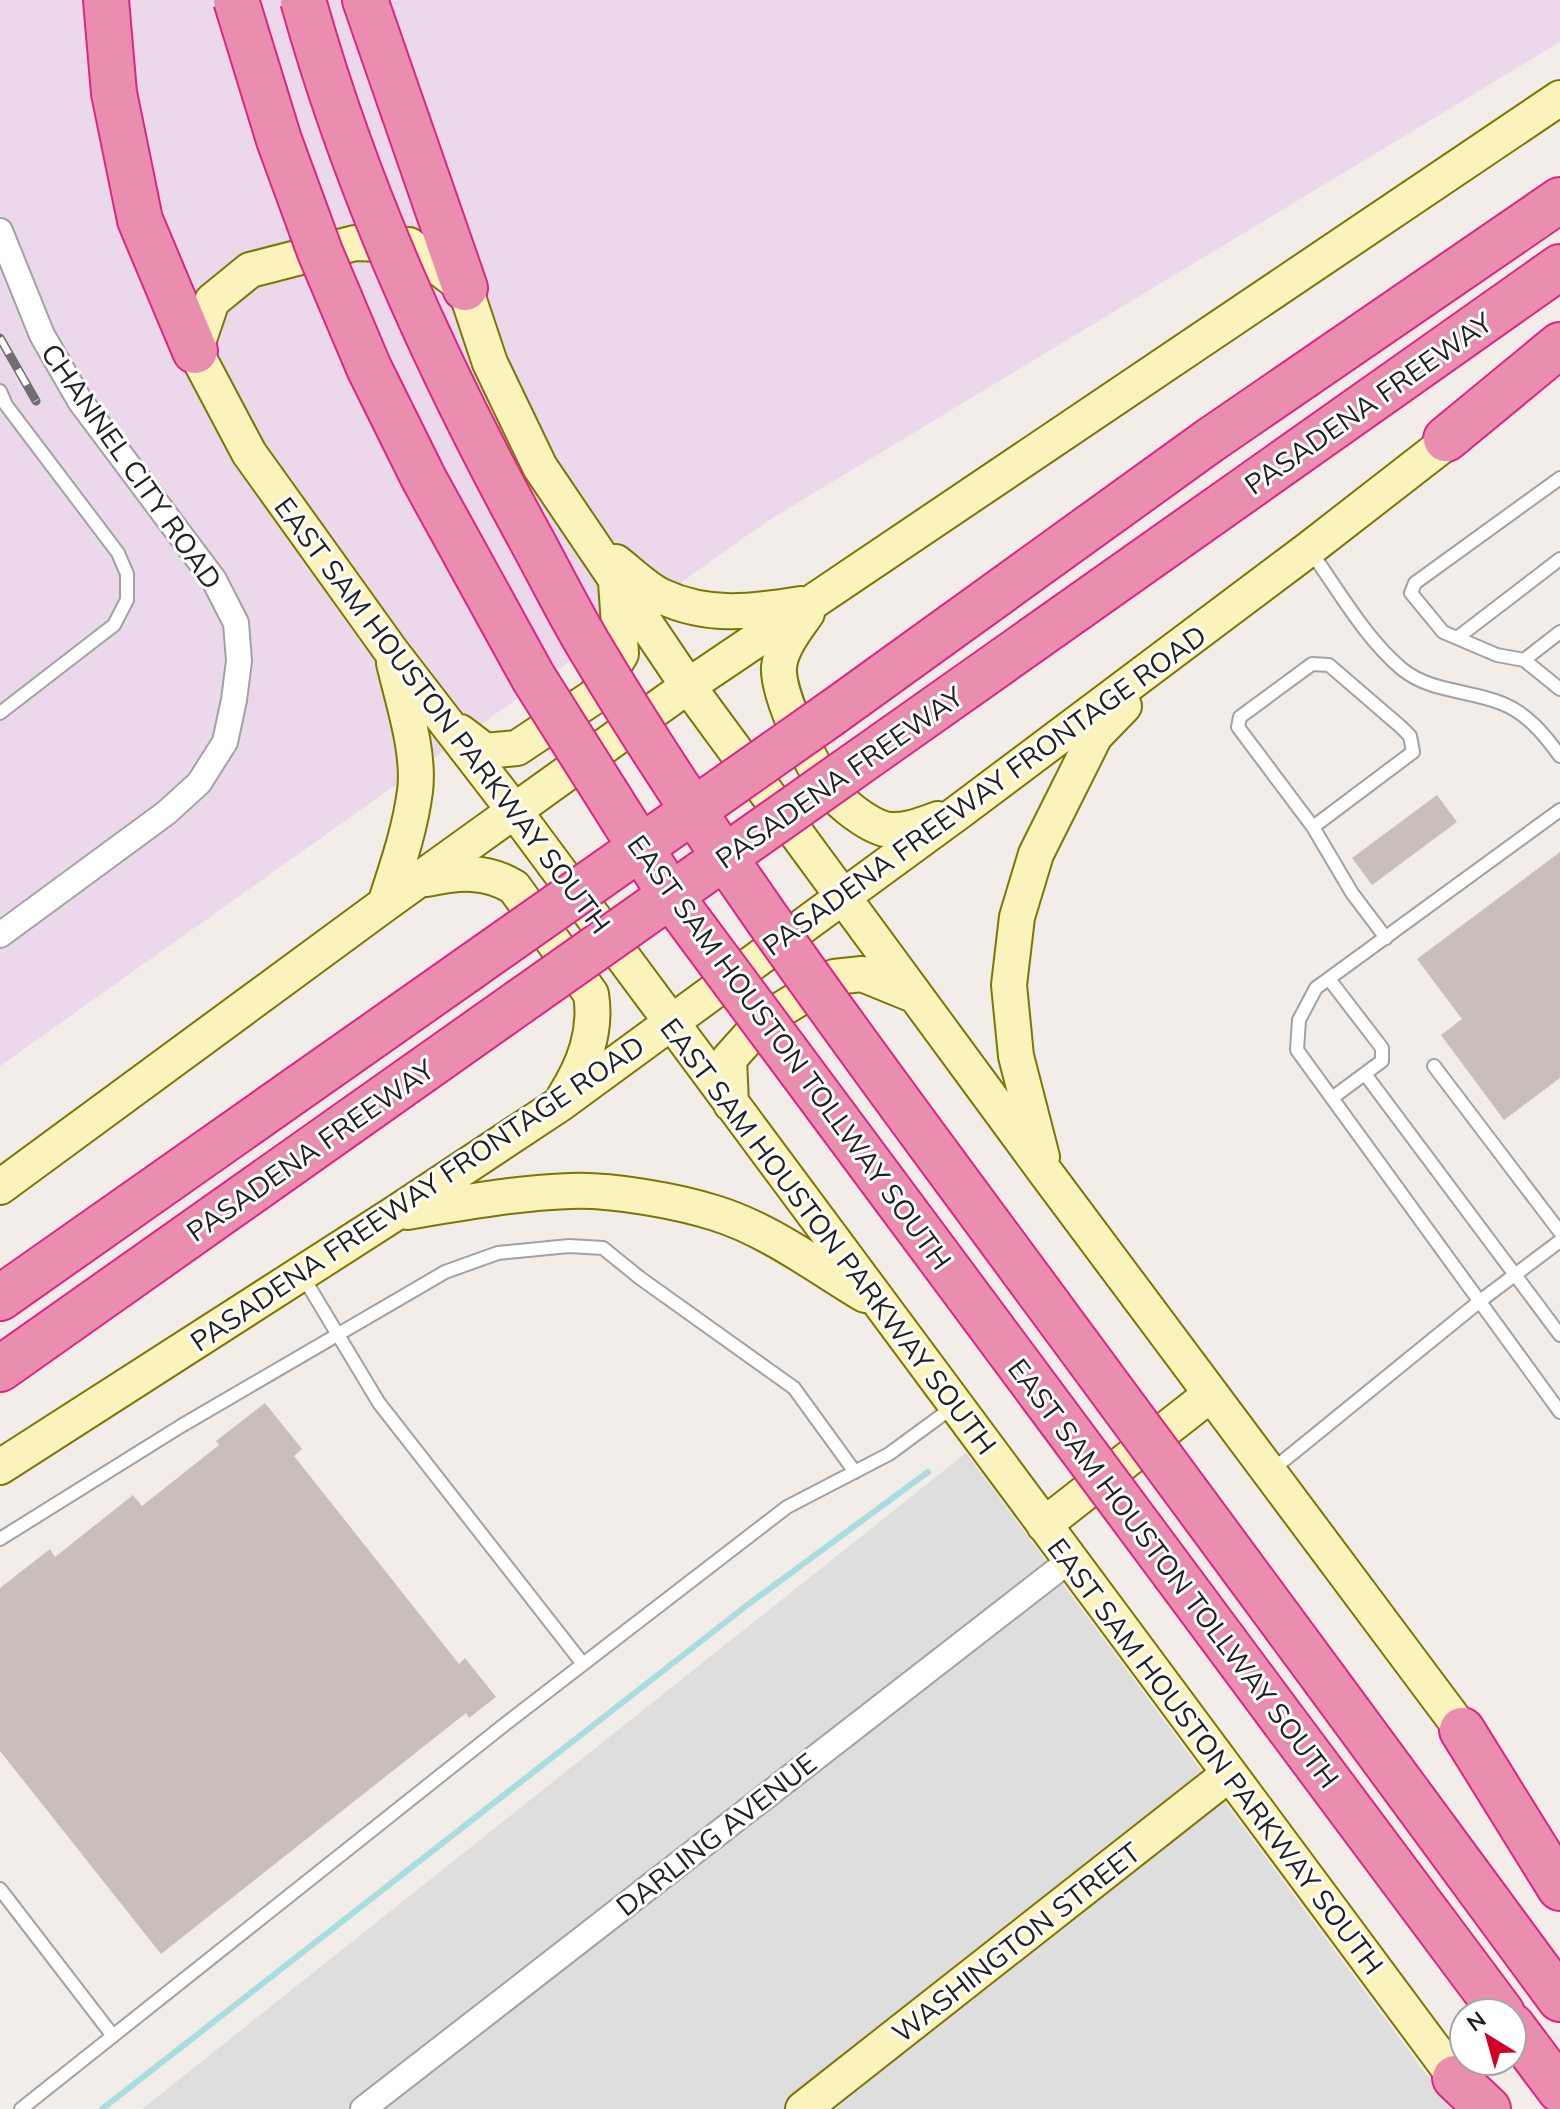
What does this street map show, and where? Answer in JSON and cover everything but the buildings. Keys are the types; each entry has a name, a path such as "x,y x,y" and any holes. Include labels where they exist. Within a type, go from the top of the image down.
{"highway":[{"path":"106,0 114,93 140,220 195,351"},
{"name":"EAST SAM HOUSTON TOLLWAY SOUTH","path":"236,0 279,140 320,252 369,368 424,479 533,677 673,899 1490,1997"},
{"name":"EAST SAM HOUSTON TOLLWAY SOUTH","path":"303,0 341,124 380,227 425,330 482,450 588,643 727,861 877,1072 1560,1999"},
{"path":"365,0 465,288"},
{"path":"1209,441 1560,174"},
{"name":"PASADENA FREEWAY","path":"0,1298 832,713 1209,441 1560,200"},
{"name":"PASADENA FREEWAY","path":"0,1369 1560,267"},
{"path":"1446,439 1560,345"},
{"path":"1462,1730 1560,1888"},
{"path":"1528,2047 1560,2090"},
{"path":"1467,2093 1488,2109"}],"main road":[{"path":"0,1187 688,686 1560,98"},
{"path":"195,351 212,301 250,270 355,243 409,245 465,288 490,363 540,467 688,686 1046,1173 1560,1862"},
{"name":"EAST SAM HOUSTON PARKWAY SOUTH","path":"195,351 249,453 391,651 516,813 1467,2093"},
{"name":"PASADENA FREEWAY FRONTAGE ROAD","path":"0,1467 560,1104 960,811 1309,549 1446,439 1560,365"},
{"path":"593,545 659,595 694,607 743,613 813,602"},
{"path":"444,719 485,751 517,748 595,696 621,654 616,579"},
{"path":"813,602 784,649 779,675 784,699 829,790 854,812 882,828 910,828 960,811"},
{"path":"1046,1173 1016,1056 1009,985 1017,917 1036,854 1095,736 1184,642"},
{"path":"385,904 406,840 416,788 411,736 391,651"},
{"path":"420,881 450,874 478,873 498,878 514,887 591,994 594,1013 592,1033 584,1061 560,1104"},
{"path":"731,1104 729,1059 764,1020 834,977 862,974 916,996"},
{"path":"394,1214 506,1196 574,1190 652,1199 717,1214 742,1225 879,1303"},
{"path":"1044,1525 1211,1394"},
{"name":"WASHINGTON STREET","path":"803,2109 1229,1774"}],"street":[{"name":"CHANNEL CITY ROAD","path":"0,231 42,335 80,401 214,580 236,623 239,661 225,742 199,783 166,813 0,935"},
{"name":"DARLING AVENUE","path":"363,2109 1070,1560"}],"lane":[{"path":"0,391 6,405 118,553 127,574 127,600 114,625 0,713"},
{"path":"1560,478 1415,583 1411,593 1443,632 1497,655 1524,660 1560,689"},
{"path":"1309,549 1369,633 1403,670 1447,691 1502,703 1539,727 1560,756"},
{"path":"1457,638 1560,559"},
{"path":"1524,660 1560,632"},
{"path":"1313,827 1413,752 1410,736 1401,727 1329,665 1312,664 1240,717 1238,727 1313,827 1352,893 1386,938"},
{"path":"1560,810 1316,988 1299,1020 1297,1050 1560,1412"},
{"path":"1329,979 1382,1048 1382,1061 1332,1098"},
{"path":"1434,1066 1560,1232"},
{"path":"1365,1074 1560,1335"},
{"path":"1269,1472 1480,1301 1560,1241"},
{"path":"0,1539 181,1426 445,1272 498,1253 569,1246 603,1248 794,1388 855,1472"},
{"path":"301,1274 379,1403 583,1664"},
{"path":"21,2109 583,1664 787,1507 889,1454 955,1406"},
{"path":"0,1889 113,2036"}],"shaded area":[{"path":"0,0 1560,0 1560,42 766,522 0,1066"},
{"path":"966,1453 1452,2109 142,2109"}],"waterway":[{"path":"102,2109 746,1606 928,1472"}],"railway":[{"path":"0,338 36,401"}]}
